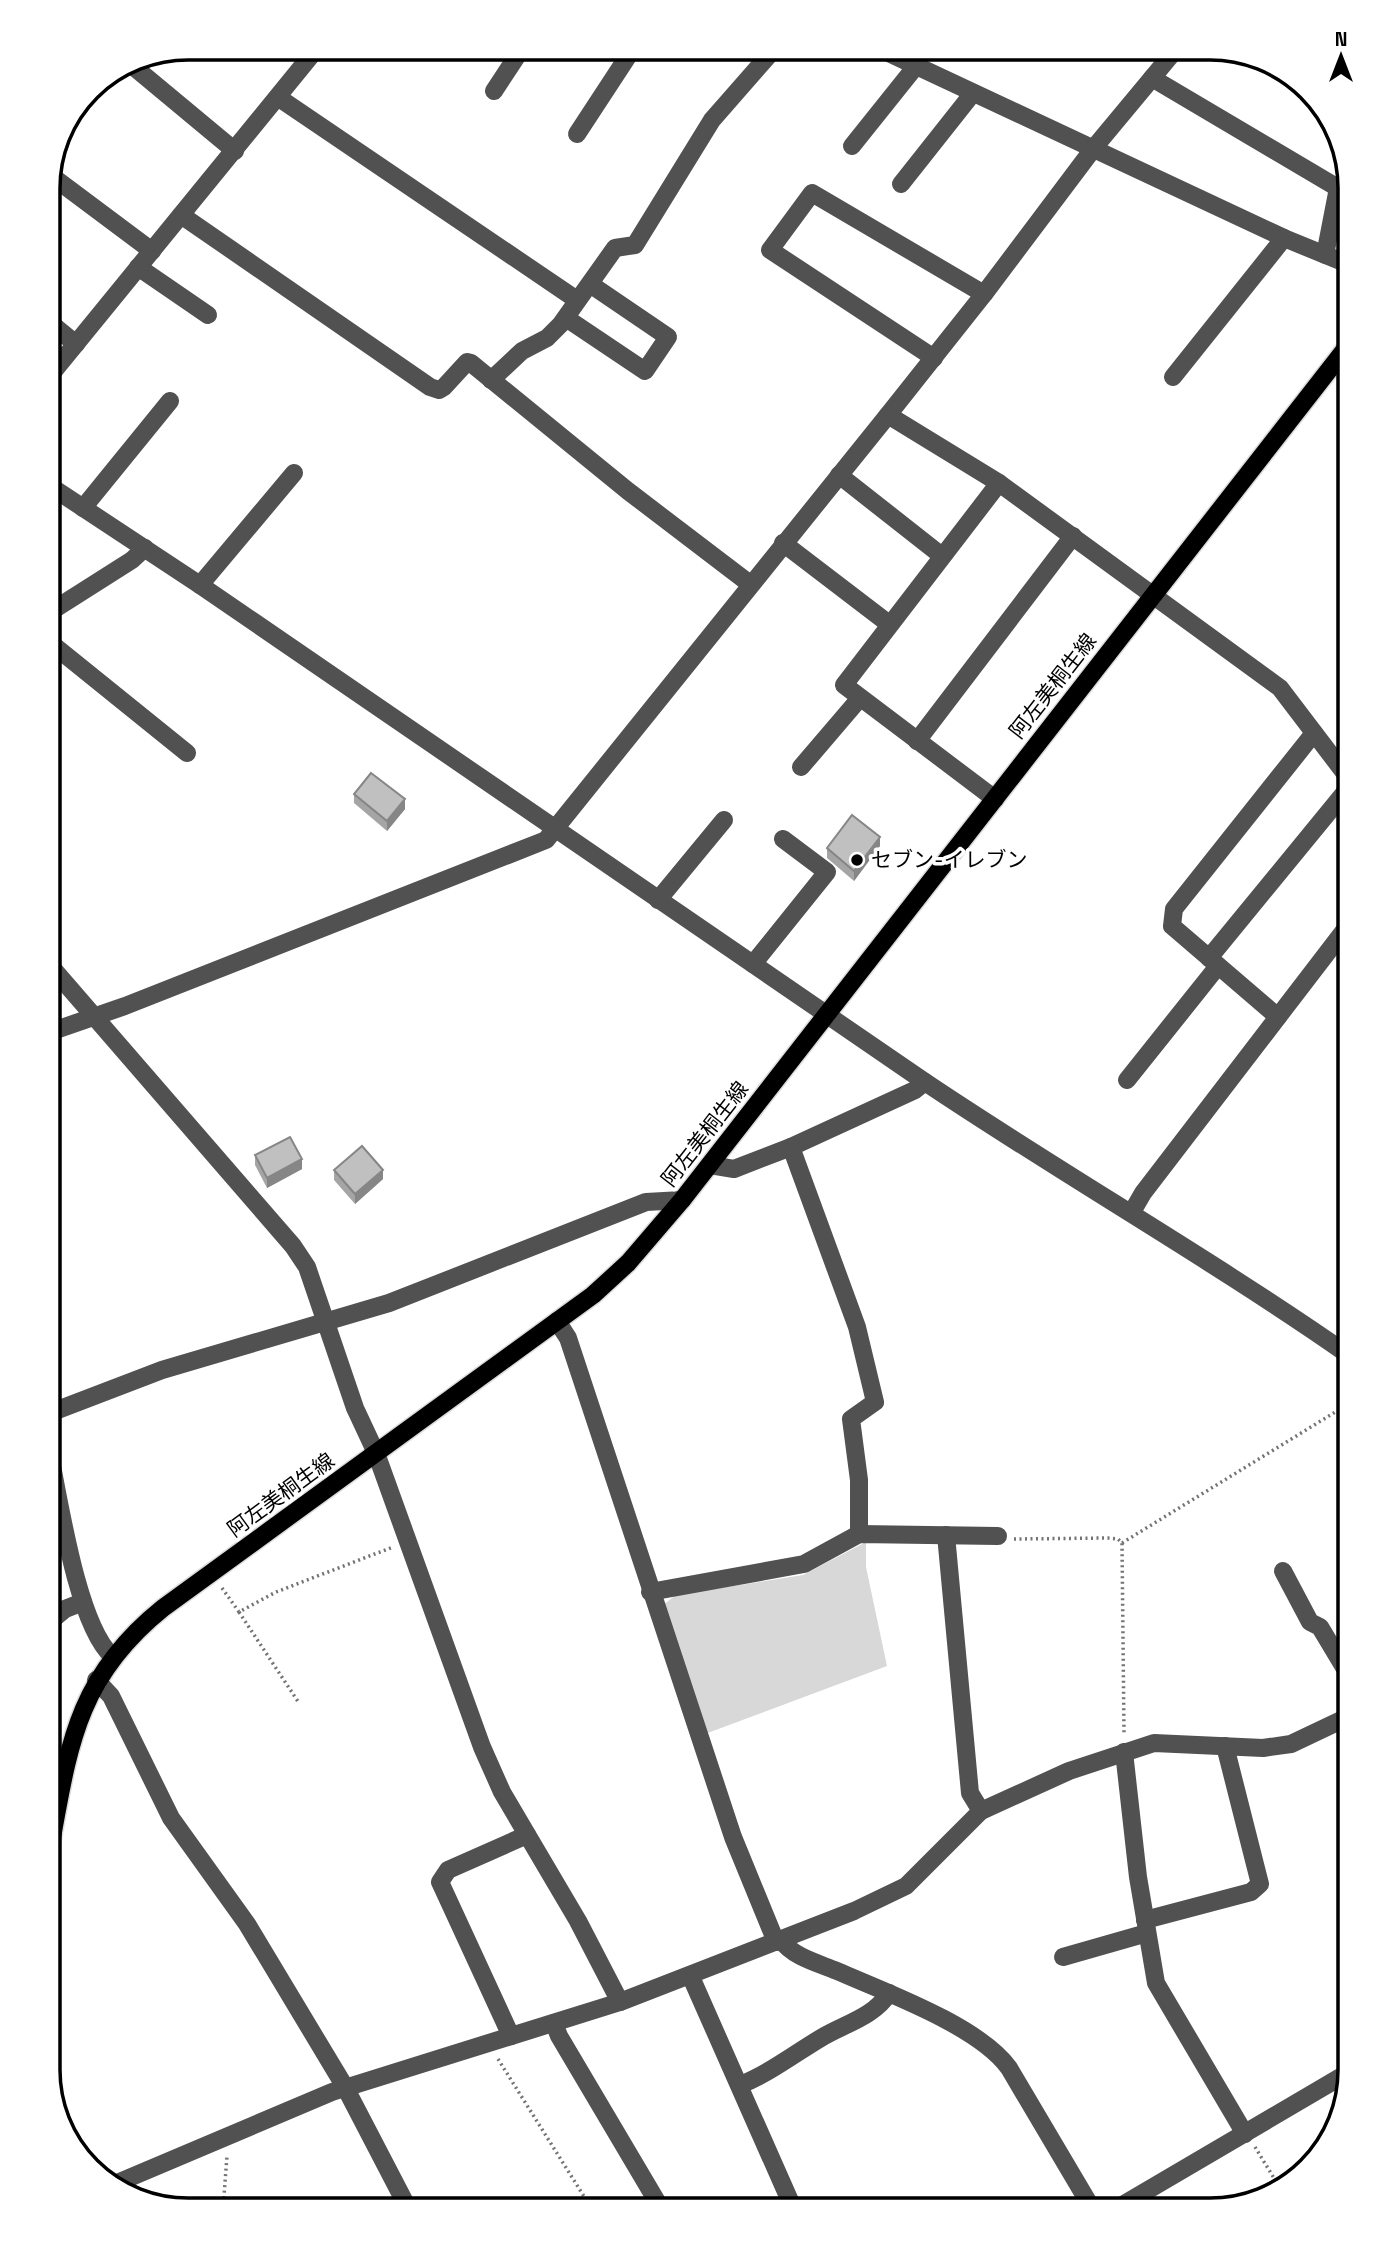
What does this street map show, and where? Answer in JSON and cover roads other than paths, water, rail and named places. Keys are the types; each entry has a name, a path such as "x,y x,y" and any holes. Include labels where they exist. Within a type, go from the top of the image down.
{"main road":[{"name":"阿左美桐生線","path":"60,1802 75,1730 96,1680 112,1656 140,1626 557,1321 628,1263 710,1165 1338,358"}],"street":[{"path":"60,363 308,60"},
{"path":"494,91 514,60"},
{"path":"577,134 625,60"},
{"path":"491,380 522,351 547,338 566,318 615,248 635,245 712,120 765,60"},
{"path":"903,60 1284,238 1338,260"},
{"path":"60,1029 546,840 934,358 1093,149 1167,60"},
{"path":"852,146 916,66"},
{"path":"137,70 235,151"},
{"path":"1152,78 1338,188 1325,255"},
{"path":"901,184 973,93"},
{"path":"279,98 577,300"},
{"path":"60,183 152,251"},
{"path":"934,358 770,250 812,193 984,294"},
{"path":"181,215 430,387 439,390 444,387 467,362 628,491 750,584"},
{"path":"1173,377 1284,238"},
{"path":"138,267 208,315"},
{"path":"566,318 645,371 668,337 590,284"},
{"path":"60,331 76,344"},
{"path":"83,508 170,401"},
{"path":"888,415 999,483 1280,688 1338,764"},
{"path":"200,585 294,472"},
{"path":"839,475 943,556"},
{"path":"995,799 844,685 999,483"},
{"path":"60,493 200,585 826,1016 1018,1144 1248,1285 1338,1348"},
{"path":"917,741 1073,536"},
{"path":"783,543 889,624"},
{"path":"60,606 132,560 145,548"},
{"path":"60,651 187,754"},
{"path":"801,767 860,698"},
{"path":"1278,1017 1172,926 1174,909 1314,733"},
{"path":"1128,1080 1214,962 1338,802"},
{"path":"658,900 724,820"},
{"path":"753,964 827,872 783,839"},
{"path":"1132,1212 1143,1193 1338,939"},
{"path":"60,977 293,1245 307,1267 355,1408 376,1453 405,1542 482,1747 527,1835 578,1921 620,2002"},
{"path":"710,1165 734,1169 791,1147 915,1090 925,1082"},
{"path":"791,1147 857,1327 874,1386 875,1402 850,1419 859,1480 859,1534"},
{"path":"60,1409 143,1376 410,1296 646,1202 682,1200"},
{"path":"557,1321 568,1338 650,1592 744,1868 778,1941 794,1953 889,1993 983,2042 1002,2059 1086,2198"},
{"path":"60,1513 83,1602 98,1642 112,1656"},
{"path":"650,1592 804,1564 859,1534 998,1536"},
{"path":"946,1535 970,1793 981,1811"},
{"path":"1283,1571 1310,1622 1320,1627 1338,1657"},
{"path":"60,1614 72,1604 83,1602"},
{"path":"96,1680 111,1696 171,1818 247,1924 345,2087 402,2197"},
{"path":"124,2180 345,2087 620,2002 854,1911 906,1886 981,1811 1069,1771 1154,1743 1263,1748 1291,1744 1338,1722"},
{"path":"1063,1957 1251,1892 1260,1884 1225,1746"},
{"path":"1124,1752 1146,1927 1156,1983 1245,2134"},
{"path":"511,2036 440,1882 448,1870 527,1835"},
{"path":"691,1976 789,2198"},
{"path":"740,2085 768,2073 821,2038 875,2009 889,1993"},
{"path":"554,2023 559,2036 655,2197"},
{"path":"1135,2198 1337,2079"}],"place":[{"name":"セブン-イレブン","path":"857,860"}]}
